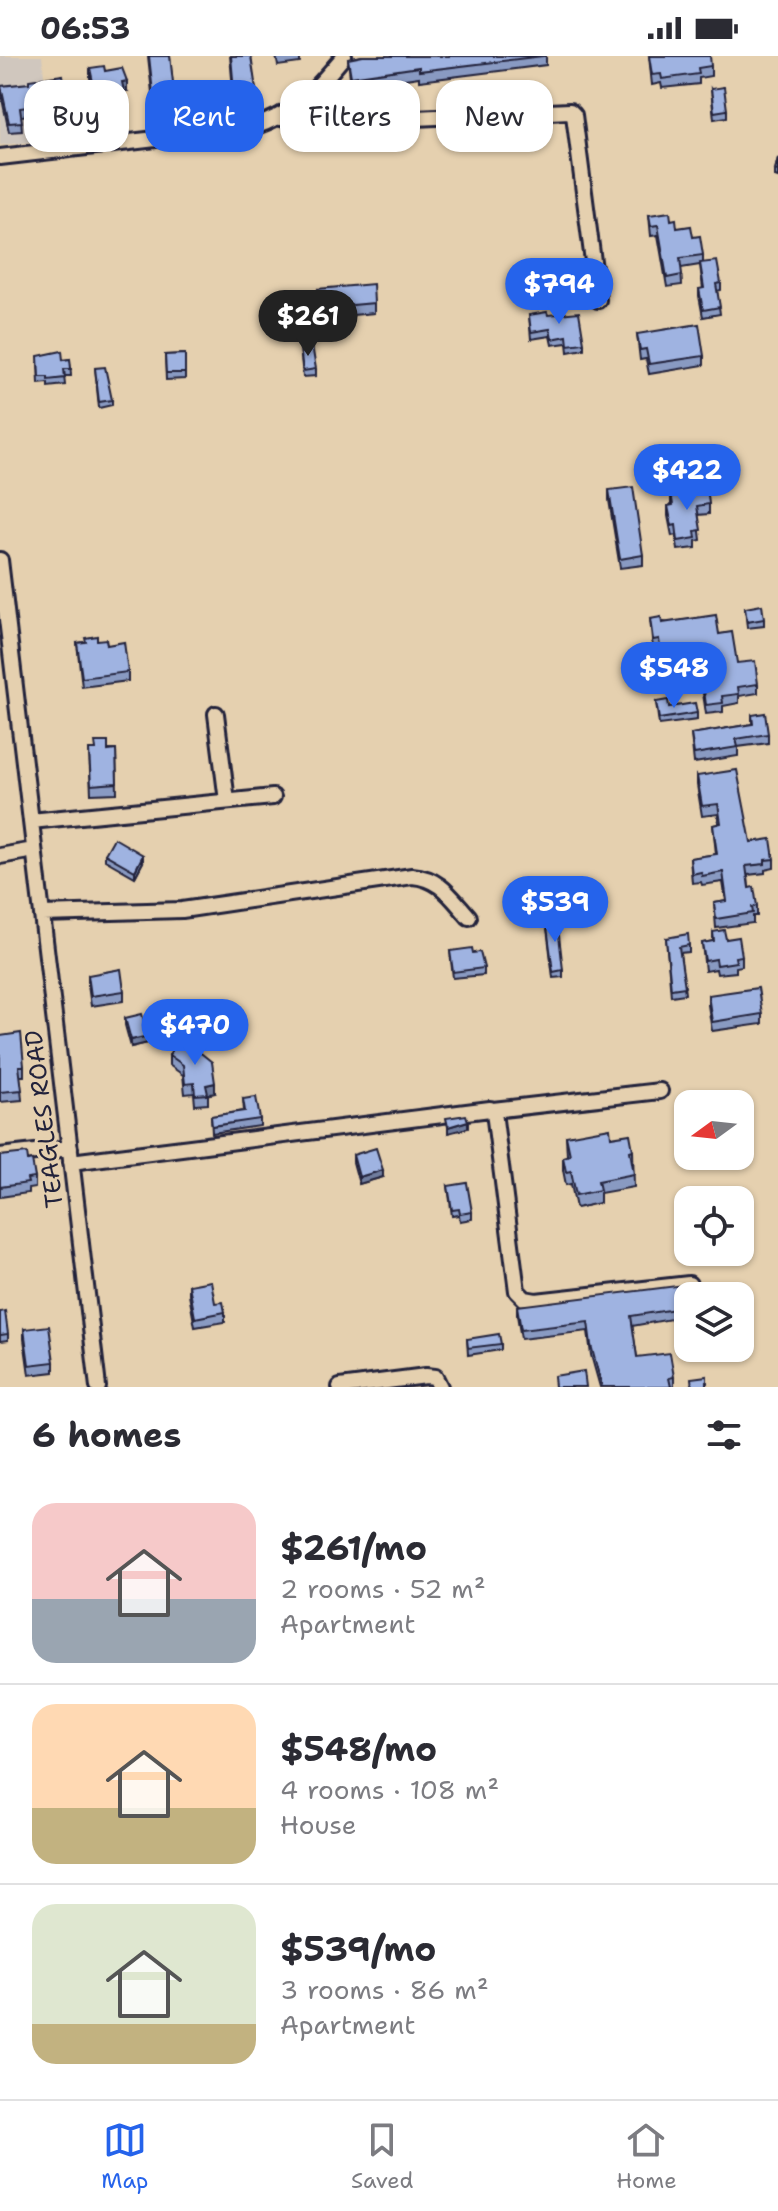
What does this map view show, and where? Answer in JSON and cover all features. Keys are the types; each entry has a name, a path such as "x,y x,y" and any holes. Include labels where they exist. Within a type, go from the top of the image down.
{"street":[{"path":"325,80 344,56"},
{"path":"420,118 570,111 574,115 598,300"},
{"path":"0,157 251,128 280,118"},
{"name":"TEAGLES ROAD","path":"0,560 98,1387"},
{"path":"216,714 227,801"},
{"path":"31,821 273,797"},
{"path":"0,856 34,850"},
{"path":"42,914 182,910 412,876 427,877 440,883 469,917"},
{"path":"0,1156 71,1155 660,1091"},
{"path":"493,1110 517,1291 525,1299 536,1301 674,1286"},
{"path":"340,1387 426,1376 435,1377 440,1387"}],"shaded area":[{"path":"0,56 42,56 44,80 24,80 24,143 0,145"}],"building":[{"path":"149,56 170,56 173,80 152,80"},
{"path":"231,56 251,56 255,80 233,80"},
{"path":"363,56 543,56 419,71 419,67 351,77 348,59"},
{"path":"649,56 710,56 711,66 698,68 699,74 662,79 661,74 652,75"},
{"path":"104,66 105,71 122,68 127,80 93,80 90,68"},
{"path":"63,75 64,80 29,80"},
{"path":"24,84 24,107 20,108 22,122 9,123 1,86"},
{"path":"724,87 727,110 714,112 711,89"},
{"path":"670,212 671,220 676,219 677,228 691,226 693,237 700,236 703,255 680,258 682,275 667,278 658,225 651,226 649,215"},
{"path":"717,261 721,283 716,284 720,307 703,310 699,289 704,288 700,263"},
{"path":"373,284 374,303 320,308 318,289"},
{"path":"547,312 548,315 579,312 584,343 568,345 567,336 552,339 550,329 531,332 529,315"},
{"path":"699,324 704,356 649,364 646,349 640,350 637,334"},
{"path":"312,345 316,369 303,371 300,347"},
{"path":"62,351 63,360 70,359 71,369 64,369 65,378 48,380 48,377 39,377 38,356"},
{"path":"185,354 185,373 166,373 165,355"},
{"path":"105,367 112,400 99,402 95,368"},
{"path":"633,487 643,555 620,559 609,490"},
{"path":"707,487 709,504 697,506 701,530 695,531 696,538 678,541 676,525 672,526 668,506 673,505 671,493"},
{"path":"762,605 764,619 747,622 745,608"},
{"path":"716,615 719,634 732,632 737,663 755,661 758,684 738,687 739,694 722,696 723,703 706,705 699,657 662,662 659,639 653,640 650,619 661,617 662,623"},
{"path":"97,636 97,640 106,639 107,645 124,642 128,672 82,678 77,643"},
{"path":"668,700 669,707 695,703 697,713 659,719 656,702"},
{"path":"765,713 768,734 736,739 738,747 694,754 691,734 753,724 752,715"},
{"path":"95,742 108,742 108,751 116,750 117,783 91,785 89,750 96,750"},
{"path":"737,770 751,842 771,839 774,859 765,860 765,864 746,866 749,888 754,887 757,906 752,907 753,913 716,919 714,903 727,901 723,872 702,876 701,872 692,874 690,858 717,854 713,825 721,823 718,804 702,806 697,776"},
{"path":"114,838 143,855 135,871 105,854"},
{"path":"557,918 563,970 553,972 546,919"},
{"path":"724,930 726,939 739,937 742,956 735,957 736,962 717,965 716,959 705,961 702,943 714,941 713,932"},
{"path":"688,934 689,945 679,947 685,987 671,989 666,938"},
{"path":"472,948 473,953 480,952 484,968 453,972 450,951"},
{"path":"121,969 124,991 91,996 88,975"},
{"path":"758,988 762,1014 712,1022 708,995"},
{"path":"142,1014 148,1036 131,1040 125,1018"},
{"path":"21,1033 24,1066 19,1066 22,1090 0,1092 0,1036"},
{"path":"187,1042 212,1062 215,1083 206,1085 208,1094 195,1095 194,1083 185,1084 183,1065 169,1055 176,1043 183,1047"},
{"path":"256,1097 260,1119 212,1126 211,1116 245,1111 243,1099"},
{"path":"466,1115 468,1121 448,1127 446,1118"},
{"path":"610,1128 611,1137 630,1134 634,1174 598,1181 600,1190 576,1195 571,1171 566,1172 563,1157 570,1155 566,1136"},
{"path":"376,1148 383,1170 359,1177 353,1155"},
{"path":"27,1153 28,1161 32,1160 35,1178 27,1179 28,1183 0,1187 0,1156"},
{"path":"467,1183 472,1212 460,1214 459,1209 452,1210 448,1186"},
{"path":"211,1281 215,1303 223,1302 225,1312 195,1318 189,1285"},
{"path":"674,1286 674,1309 631,1316 637,1357 670,1353 674,1377 669,1378 671,1387 602,1387 588,1322 521,1330 517,1306"},
{"path":"5,1311 8,1334 0,1335 0,1312"},
{"path":"49,1326 54,1362 29,1365 24,1329"},
{"path":"499,1334 501,1344 468,1348 467,1339"},
{"path":"584,1371 586,1387 555,1387 554,1376"},
{"path":"707,1376 707,1387 692,1387 691,1378"}]}
